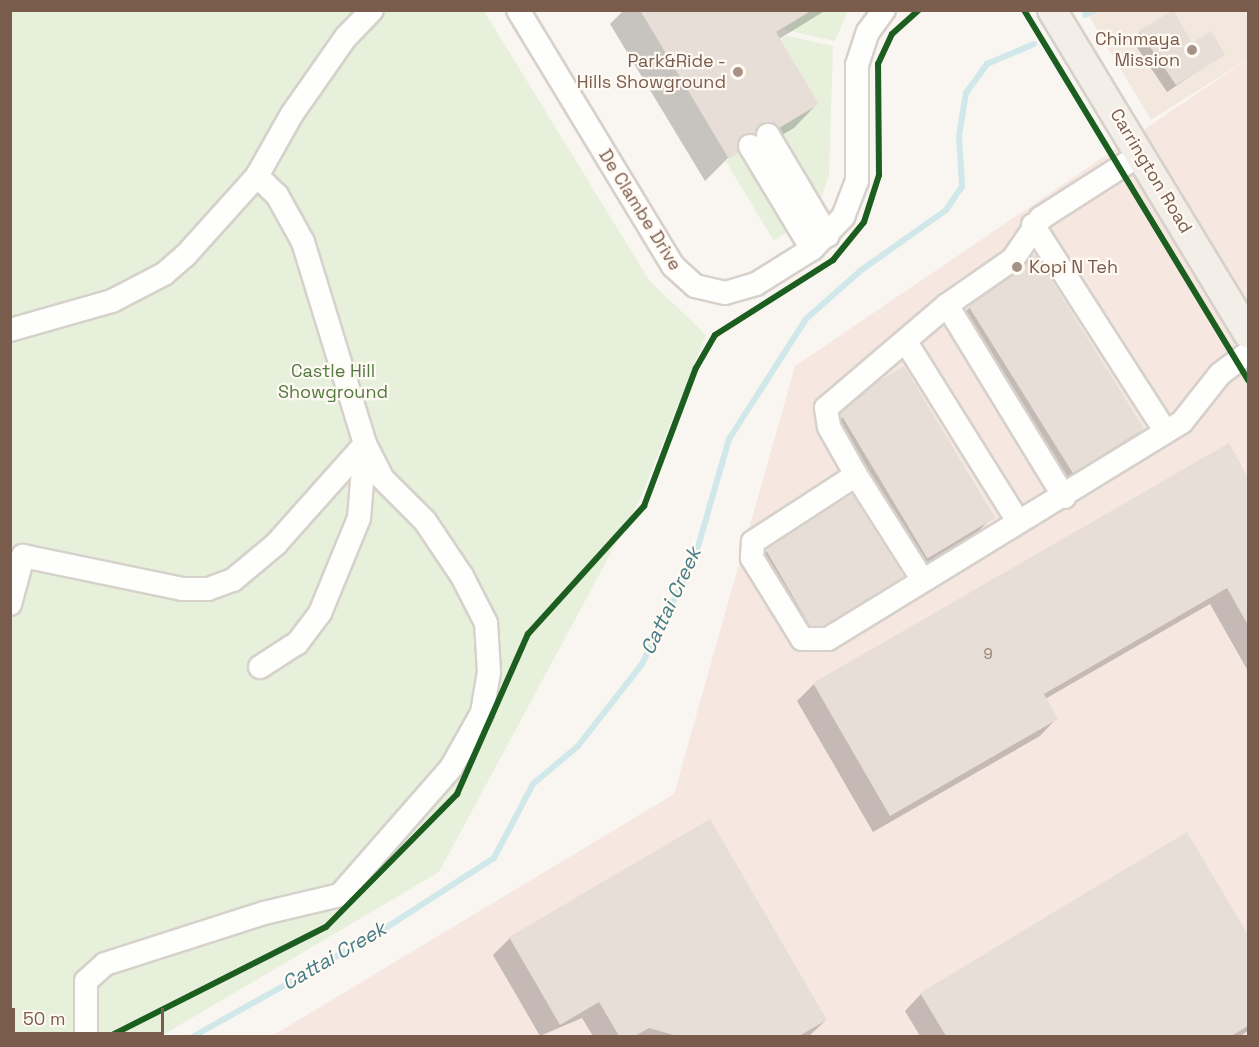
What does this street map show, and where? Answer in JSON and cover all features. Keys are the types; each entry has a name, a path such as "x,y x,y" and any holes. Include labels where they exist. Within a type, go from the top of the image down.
{"main road":[{"name":"Carrington Road","path":"1052,10 1246,324"}],"street":[{"path":"10,330 112,301 164,274 257,176 345,37 372,10"},
{"name":"De Clambe Drive","path":"518,10 682,277 709,291 740,291 820,243 852,200 857,181 857,65 868,32 884,10"},
{"path":"759,141 820,243"},
{"path":"922,579 856,475 829,427 826,408 906,342 946,305 1012,259 1034,225 1141,154"},
{"path":"86,1036 86,981 105,964 253,916 340,895 451,768 482,712 489,672 486,623 462,576 425,521 382,478 365,444 303,242 277,195 257,176"},
{"path":"1034,225 1165,431"},
{"path":"946,305 1064,496"},
{"path":"906,342 1018,521"},
{"path":"856,475 753,542 752,558 795,631 809,642 828,639 922,579 1064,496 1182,422 1220,374 1248,353"},
{"path":"10,604 23,556 183,590 208,589 233,580 276,544 365,444"},
{"path":"260,667 297,643 320,613 359,518 365,444"}],"shaded area":[{"path":"1086,11 1248,11 1248,59 1151,120"},
{"path":"1248,59 1248,1036 272,1036 674,794 795,366"}],"green space":[{"name":"Castle Hill Showground","path":"10,11 484,11 649,280 706,335 641,497 439,872 161,1036 11,1036"},
{"path":"812,11 848,11 835,41 782,29"},
{"path":"787,36 833,46 829,175 820,202 771,133 819,104 780,39"},
{"path":"742,151 790,231 774,241 726,161"}],"building":[{"name":"Park&Ride - Hills Showground","path":"640,10 812,10 776,32 819,104 779,128 761,124 755,134 739,139 738,153 729,159"},
{"name":"Chinmaya Mission","path":"1173,10 1192,43 1211,31 1225,55 1176,85 1139,31"},
{"path":"1035,254 1144,429 1073,473 964,299"},
{"path":"904,366 995,518 927,558 836,407"},
{"path":"1229,443 1248,478 1248,625 1227,588 1044,694 1058,719 890,816 813,683"},
{"path":"852,494 904,577 824,626 810,626 766,550"},
{"path":"710,819 827,1020 799,1036 677,1036 649,1028 635,1036 619,1036 599,1002 560,1025 509,937"},
{"path":"1187,832 1248,935 1248,1026 1231,1036 946,1036 920,993"}],"waterway":[{"name":"Cattai Creek","path":"1085,15 1095,10"},
{"name":"Cattai Creek","path":"194,1036 381,931 494,858 533,784 578,746 642,664 695,557 729,439 806,319 860,271 946,210 962,186 959,136 966,93 987,64 1034,44"}],"cycle path":[{"path":"110,1036 326,927 457,794 528,634 644,506 696,368 715,335 833,260 864,222 879,175 878,64 892,34 919,10"},
{"path":"1024,10 1248,380"}],"place":[{"name":"Chinmaya Mission","path":"1192,50"},
{"name":"Park&Ride - Hills Showground","path":"738,72"},
{"name":"Kopi N Teh","path":"1017,267"}]}
